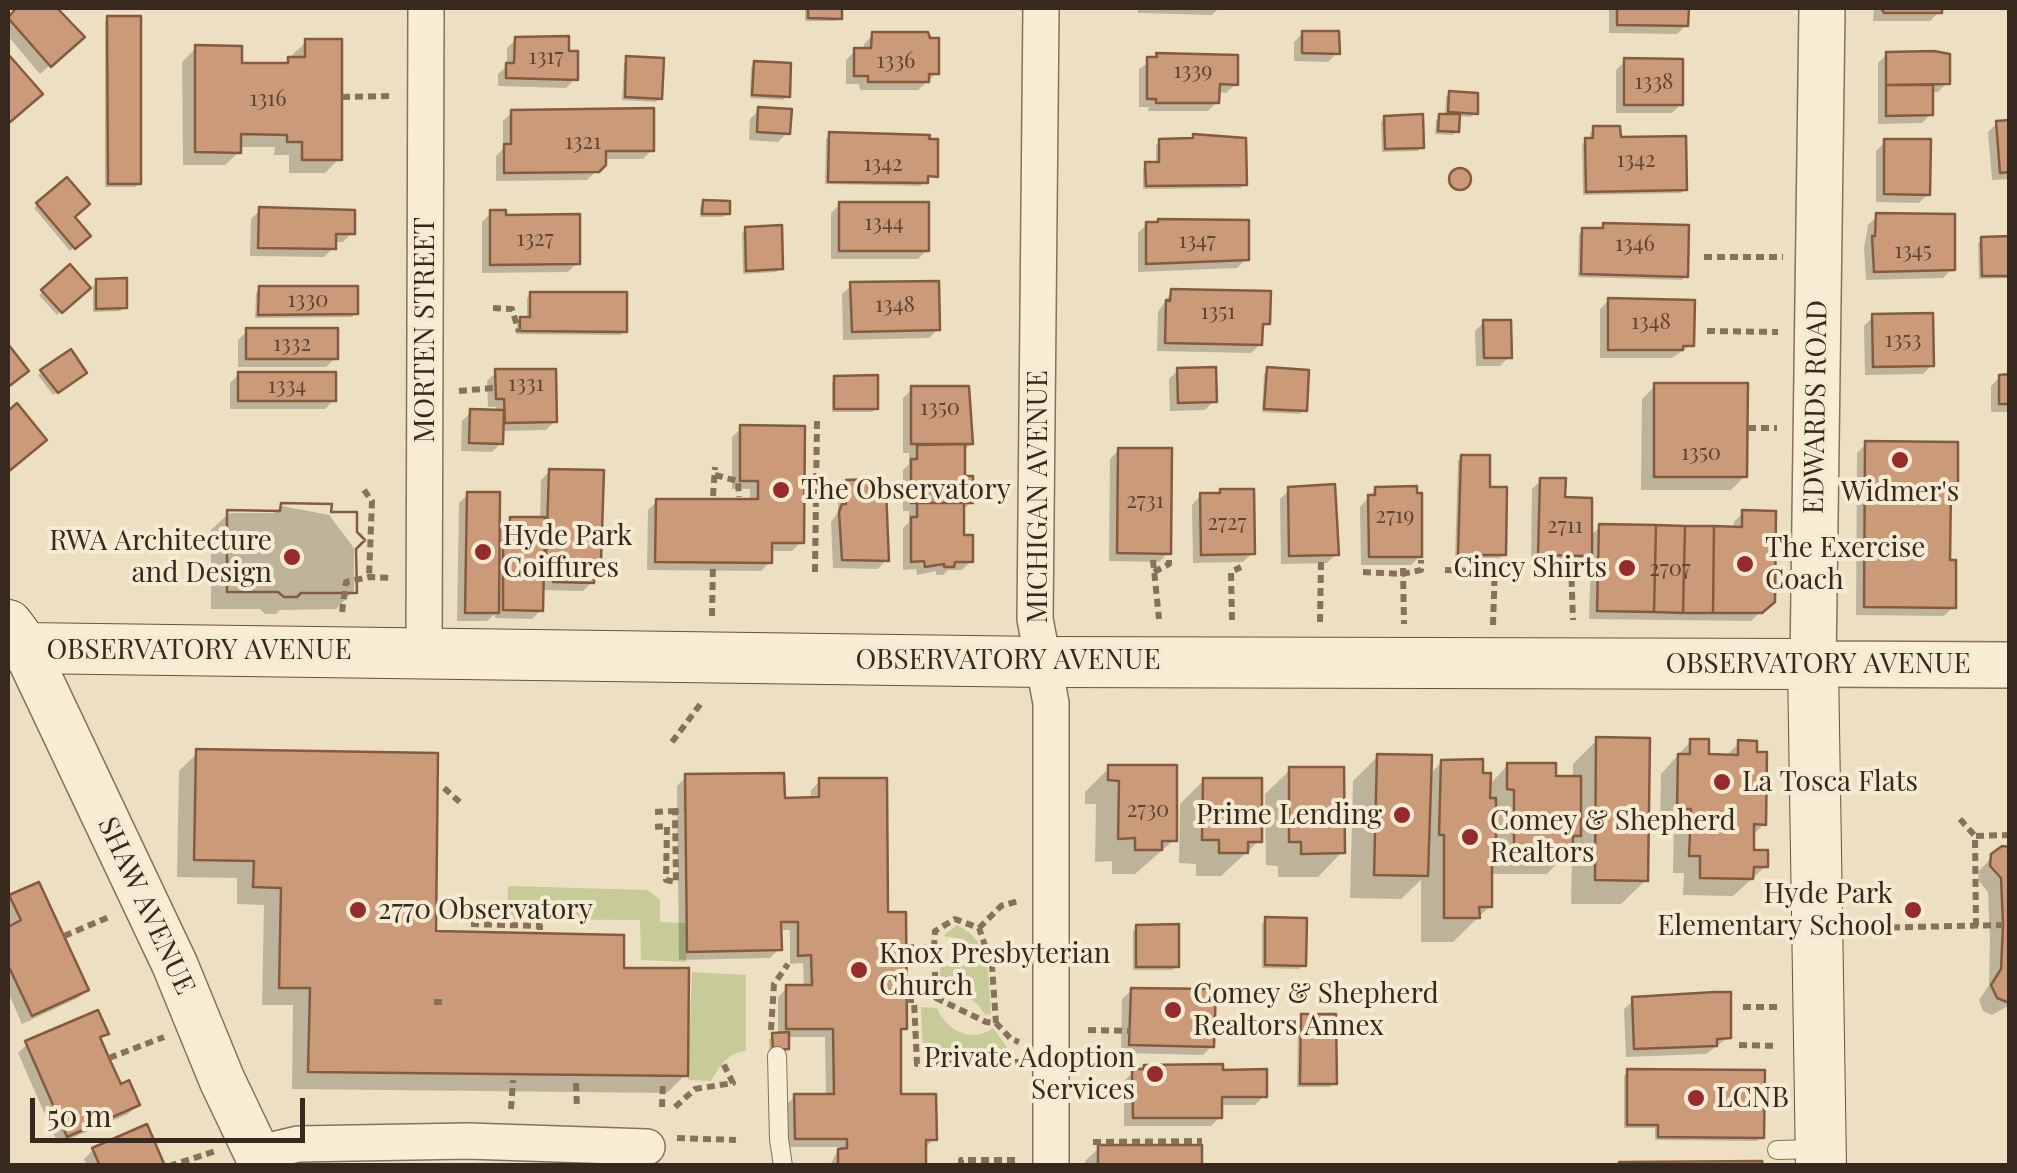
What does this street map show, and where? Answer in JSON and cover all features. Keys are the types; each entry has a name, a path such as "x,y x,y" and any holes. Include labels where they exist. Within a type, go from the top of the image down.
{"main road":[{"name":"OBSERVATORY AVENUE","path":"13,640 424,652 1043,662 1813,664"},
{"name":"EDWARDS ROAD","path":"1806,1155 1813,664"}],"street":[{"name":"MORTEN STREET","path":"424,652 426,8"},
{"name":"MICHIGAN AVENUE","path":"1036,1163 1052,703 1035,619 1041,8"},
{"name":"EDWARDS ROAD","path":"1813,664 1822,8"},
{"name":"SHAW AVENUE","path":"13,640 175,965 222,1080 261,1159"},
{"name":"OBSERVATORY AVENUE","path":"1813,664 2010,665"},
{"path":"261,1159 298,1144 468,1140 646,1146"}],"lane":[{"path":"778,1056 783,1166"}],"path":[{"path":"342,96 396,96 426,90"},
{"path":"1704,257 1789,257"},
{"path":"493,308 512,309 519,332"},
{"path":"1707,331 1789,332"},
{"path":"456,392 493,388"},
{"path":"815,572 817,420"},
{"path":"1748,428 1788,428"},
{"path":"714,496 715,471 738,480 739,497"},
{"path":"364,490 372,501 369,577"},
{"path":"1154,572 1169,564 1169,556"},
{"path":"1153,560 1159,619"},
{"path":"1363,572 1421,570 1421,560"},
{"path":"1320,623 1322,561"},
{"path":"712,616 713,563"},
{"path":"1571,566 1573,626"},
{"path":"1232,622 1232,572 1241,567"},
{"path":"1445,570 1494,567 1493,626"},
{"path":"1402,571 1404,625"},
{"path":"342,613 346,582 369,577 394,578"},
{"path":"672,742 702,702"},
{"path":"444,788 462,804"},
{"path":"655,812 685,810"},
{"path":"655,828 667,826 666,880 676,882 675,811"},
{"path":"1960,819 1975,836 1976,926"},
{"path":"1975,836 2010,835"},
{"path":"979,928 1001,906 1020,900"},
{"path":"979,928 955,919 934,931 936,998 996,1023"},
{"path":"472,924 540,926 540,933"},
{"path":"1866,928 2003,925"},
{"path":"979,928 992,966 996,1023 1011,1040 1020,1042"},
{"path":"906,947 934,948"},
{"path":"778,1056 770,1054 774,984 788,964"},
{"path":"906,1000 914,1000 916,1064 1020,1062"},
{"path":"434,1002 447,1002"},
{"path":"1743,1007 1779,1007"},
{"path":"108,1058 199,1024"},
{"path":"1088,1030 1130,1030"},
{"path":"1740,1045 1778,1046"},
{"path":"675,1107 695,1088 734,1084 722,1062"},
{"path":"511,1115 512,1080"},
{"path":"662,1107 663,1082"},
{"path":"576,1083 577,1115"},
{"path":"646,1146 677,1138 736,1140"},
{"path":"1093,1142 1202,1141"},
{"path":"962,1166 961,1160 1036,1163"}],"green space":[{"path":"508,886 648,890 660,900 660,922 687,923 686,962 641,960 640,920 507,919"},
{"path":"957,925 969,932 983,951 991,1014 985,1015 966,996 940,989 940,966 960,966 969,954 964,939 943,936"},
{"path":"692,972 746,975 746,1051 729,1057 711,1081 688,1080"},
{"path":"921,1007 937,1008 947,1023 968,1035 993,1028 1007,1047 999,1056 923,1057"}],"building":[{"path":"16,8 57,8 85,37 51,67 8,18"},
{"path":"808,8 842,8 842,19 808,18"},
{"path":"1617,8 1689,8 1688,26 1617,25"},
{"path":"1881,8 1942,8 1942,13 1884,13"},
{"path":"107,16 141,16 141,184 108,184"},
{"path":"1302,31 1339,31 1340,54 1302,53"},
{"path":"872,32 928,32 930,38 939,38 939,74 929,74 929,82 868,82 868,76 854,76 854,48 871,48"},
{"path":"569,36 569,51 578,51 578,80 506,78 506,63 514,63 515,37"},
{"path":"305,39 342,39 342,160 302,160 302,142 287,142 287,135 241,134 241,153 195,152 195,45 242,46 242,63 288,63 288,57 305,57"},
{"path":"1886,52 1950,54 1950,84 1886,85"},
{"path":"1156,53 1238,55 1238,85 1220,84 1219,103 1156,103 1156,99 1147,99 1147,57 1157,57"},
{"path":"8,54 43,94 9,123 8,121"},
{"path":"626,56 664,58 662,99 625,97"},
{"path":"1624,58 1683,59 1683,105 1624,105"},
{"path":"754,61 791,63 790,97 752,95"},
{"path":"1886,85 1933,85 1933,115 1886,116"},
{"path":"1449,91 1478,93 1478,114 1448,112"},
{"path":"758,107 792,109 790,134 757,132"},
{"path":"654,108 654,151 606,151 606,165 599,172 504,173 504,144 511,144 511,110"},
{"path":"1423,114 1424,148 1385,149 1384,116"},
{"path":"1439,114 1460,114 1459,132 1438,131"},
{"path":"2010,120 2010,172 2000,173 1996,121"},
{"path":"1593,126 1620,126 1621,137 1686,136 1687,190 1586,192 1585,138 1593,138"},
{"path":"829,132 930,135 929,139 938,139 938,177 928,176 928,183 828,182"},
{"path":"1193,134 1246,138 1247,185 1146,186 1145,162 1159,162 1159,139 1193,138"},
{"path":"1884,139 1931,139 1930,195 1884,194"},
{"path":"1460,168 1468,171 1468,187 1460,190 1452,187 1449,179 1452,171"},
{"path":"67,177 90,204 75,217 91,236 75,249 36,203"},
{"path":"703,200 730,201 730,214 702,214"},
{"path":"839,202 929,202 929,251 839,251"},
{"path":"259,207 355,210 355,234 336,234 336,249 258,248"},
{"path":"490,210 506,210 506,215 580,214 580,264 490,265"},
{"path":"1876,213 1955,214 1955,270 1874,272 1872,236"},
{"path":"1249,220 1249,260 1146,264 1146,222"},
{"path":"1603,223 1689,225 1688,277 1581,274 1582,228 1603,228"},
{"path":"782,225 783,269 746,271 745,227"},
{"path":"2010,236 2010,276 1982,276 1981,237"},
{"path":"70,264 91,288 62,313 41,290"},
{"path":"127,278 127,308 96,309 96,279"},
{"path":"939,281 940,330 852,332 850,282"},
{"path":"259,286 358,286 358,314 258,315"},
{"path":"1171,289 1271,291 1270,324 1263,324 1262,345 1165,343 1166,300 1170,301"},
{"path":"530,292 627,292 627,332 520,331 520,317 530,317"},
{"path":"1608,298 1695,300 1694,346 1683,346 1683,350 1608,350"},
{"path":"1933,313 1934,366 1873,367 1872,314"},
{"path":"1483,320 1511,320 1512,358 1484,358"},
{"path":"246,328 338,328 338,359 246,359"},
{"path":"8,344 29,371 8,387"},
{"path":"71,349 87,373 58,393 40,370"},
{"path":"1216,367 1217,402 1178,403 1177,368"},
{"path":"1267,367 1309,370 1307,411 1264,409"},
{"path":"495,369 556,369 557,422 505,423 504,399 496,399"},
{"path":"238,372 336,372 336,401 238,401"},
{"path":"2010,374 2010,404 1999,404 1999,375"},
{"path":"878,375 878,409 834,409 834,376"},
{"path":"1654,383 1748,383 1747,477 1654,477"},
{"path":"911,386 969,386 973,444 911,444"},
{"path":"17,403 47,440 8,472 8,411"},
{"path":"470,409 504,410 503,444 469,443"},
{"name":"The Observatory","path":"740,425 805,426 804,543 772,543 772,563 655,562 656,499 758,499 758,481 740,481"},
{"path":"1865,441 1958,442 1958,488 1951,488 1950,560 1956,560 1956,608 1864,607"},
{"path":"965,444 965,476 973,476 973,503 911,503 911,459 917,459 917,445"},
{"path":"1118,448 1172,448 1171,554 1117,553"},
{"path":"1461,455 1490,455 1490,487 1507,487 1506,555 1458,555"},
{"path":"549,469 604,470 601,562 595,562 594,583 553,582 554,562 546,561"},
{"path":"1540,478 1566,478 1565,497 1592,498 1592,556 1538,555"},
{"path":"869,479 869,489 886,489 889,561 842,560 839,512 842,504 846,504 846,480"},
{"path":"1335,484 1339,555 1289,556 1288,487"},
{"path":"1417,486 1417,493 1422,493 1422,557 1369,557 1368,495 1375,495 1375,487"},
{"path":"1220,489 1254,489 1255,554 1201,555 1200,493 1220,493"},
{"name":"Hyde Park Coiffures","path":"467,492 500,492 499,613 465,613"},
{"name":"RWA Architecture and Design","path":"281,503 332,504 331,512 357,512 357,532 365,540 356,549 357,593 301,593 284,597 278,592 227,592 227,510 280,511"},
{"name":"RWA Architecture and Design","path":"281,503 332,504 331,512 357,512 357,532 365,540 356,549 357,593 301,593 284,597 278,592 227,592 227,510 280,511"},
{"path":"917,503 964,503 964,535 973,535 973,562 955,562 954,567 925,567 924,561 911,562 911,517 917,517"},
{"name":"The Exercise Coach","path":"1742,510 1776,511 1775,602 1762,613 1713,613 1714,526 1742,527"},
{"path":"510,517 545,517 543,611 503,610 503,540 509,540"},
{"name":"Cincy Shirts","path":"1599,524 1656,525 1654,612 1597,611"},
{"path":"1656,525 1685,526 1683,613 1654,612"},
{"path":"1685,526 1714,526 1713,613 1683,613"},
{"path":"1596,737 1650,738 1648,881 1595,880"},
{"name":"La Tosca Flats","path":"1690,739 1709,739 1709,754 1738,755 1738,740 1757,741 1757,752 1767,752 1766,825 1754,824 1754,850 1768,850 1768,867 1754,867 1753,879 1700,878 1700,856 1689,856 1691,809 1677,809 1678,754 1690,754"},
{"name":"2770 Observatory","path":"196,749 438,753 436,931 624,935 624,968 689,968 688,1076 308,1072 310,988 279,988 281,888 253,887 254,861 194,860"},
{"name":"Prime Lending","path":"1377,754 1432,755 1428,876 1374,875"},
{"name":"Comey & Shepherd Realtors","path":"1483,759 1483,773 1491,773 1490,798 1496,798 1492,907 1479,907 1480,918 1444,918 1444,835 1439,835 1441,760"},
{"path":"1507,763 1556,763 1556,776 1581,776 1581,836 1573,836 1573,850 1514,850 1514,790 1507,789"},
{"path":"1108,765 1177,765 1177,841 1162,841 1162,850 1135,850 1135,838 1118,839 1119,781 1108,780"},
{"path":"1289,767 1344,767 1345,853 1301,854 1301,842 1289,842"},
{"name":"Knox Presbyterian Church","path":"784,773 785,798 819,797 819,778 887,778 888,912 906,912 907,1029 901,1029 901,1094 936,1094 937,1140 926,1140 926,1166 838,1166 838,1149 847,1148 847,1139 795,1139 794,1094 834,1094 833,1029 786,1029 786,985 812,985 811,955 798,956 798,922 781,922 782,950 687,952 685,774"},
{"path":"1203,778 1262,778 1262,842 1248,842 1248,853 1219,853 1219,840 1202,840"},
{"path":"2002,846 2010,847 2010,1002 1997,998 1991,985 2001,969 2003,925 2001,878 1990,866 1991,854"},
{"path":"39,882 89,990 32,1016 8,965 8,927 21,920 9,895"},
{"path":"1265,917 1307,918 1306,966 1265,965"},
{"path":"1179,924 1179,967 1136,967 1136,925"},
{"name":"Comey & Shepherd Realtors Annex","path":"1131,988 1216,989 1214,1047 1129,1045"},
{"path":"1731,992 1731,1038 1717,1039 1717,1046 1634,1049 1632,997"},
{"path":"98,1010 109,1034 100,1037 109,1058 121,1084 129,1080 140,1105 67,1137 25,1041"},
{"path":"1301,1014 1336,1014 1337,1084 1300,1084"},
{"path":"789,1032 789,1049 773,1050 772,1033"},
{"path":"1223,1064 1223,1070 1267,1069 1267,1097 1222,1097 1222,1118 1133,1118 1132,1069 1143,1069 1144,1065"},
{"name":"LCNB","path":"1627,1069 1765,1070 1764,1138 1658,1137 1658,1125 1627,1125"},
{"path":"147,1124 165,1166 100,1166 92,1148"},
{"path":"1098,1145 1202,1145 1202,1166 1098,1166"},
{"path":"1762,1161 1763,1166 1619,1166 1619,1162"}],"place":[{"name":"Widmer's","path":"1900,460"},
{"name":"The Observatory","path":"781,490"},
{"name":"Hyde Park Coiffures","path":"483,552"},
{"name":"RWA Architecture and Design","path":"292,557"},
{"name":"The Exercise Coach","path":"1745,564"},
{"name":"Cincy Shirts","path":"1627,568"},
{"name":"La Tosca Flats","path":"1722,782"},
{"name":"Prime Lending","path":"1402,815"},
{"name":"Comey & Shepherd Realtors","path":"1470,837"},
{"name":"2770 Observatory","path":"358,910"},
{"name":"Hyde Park Elementary School","path":"1913,910"},
{"name":"Knox Presbyterian Church","path":"859,970"},
{"name":"Comey & Shepherd Realtors Annex","path":"1173,1010"},
{"name":"Private Adoption Services","path":"1155,1074"},
{"name":"LCNB","path":"1696,1098"}]}
